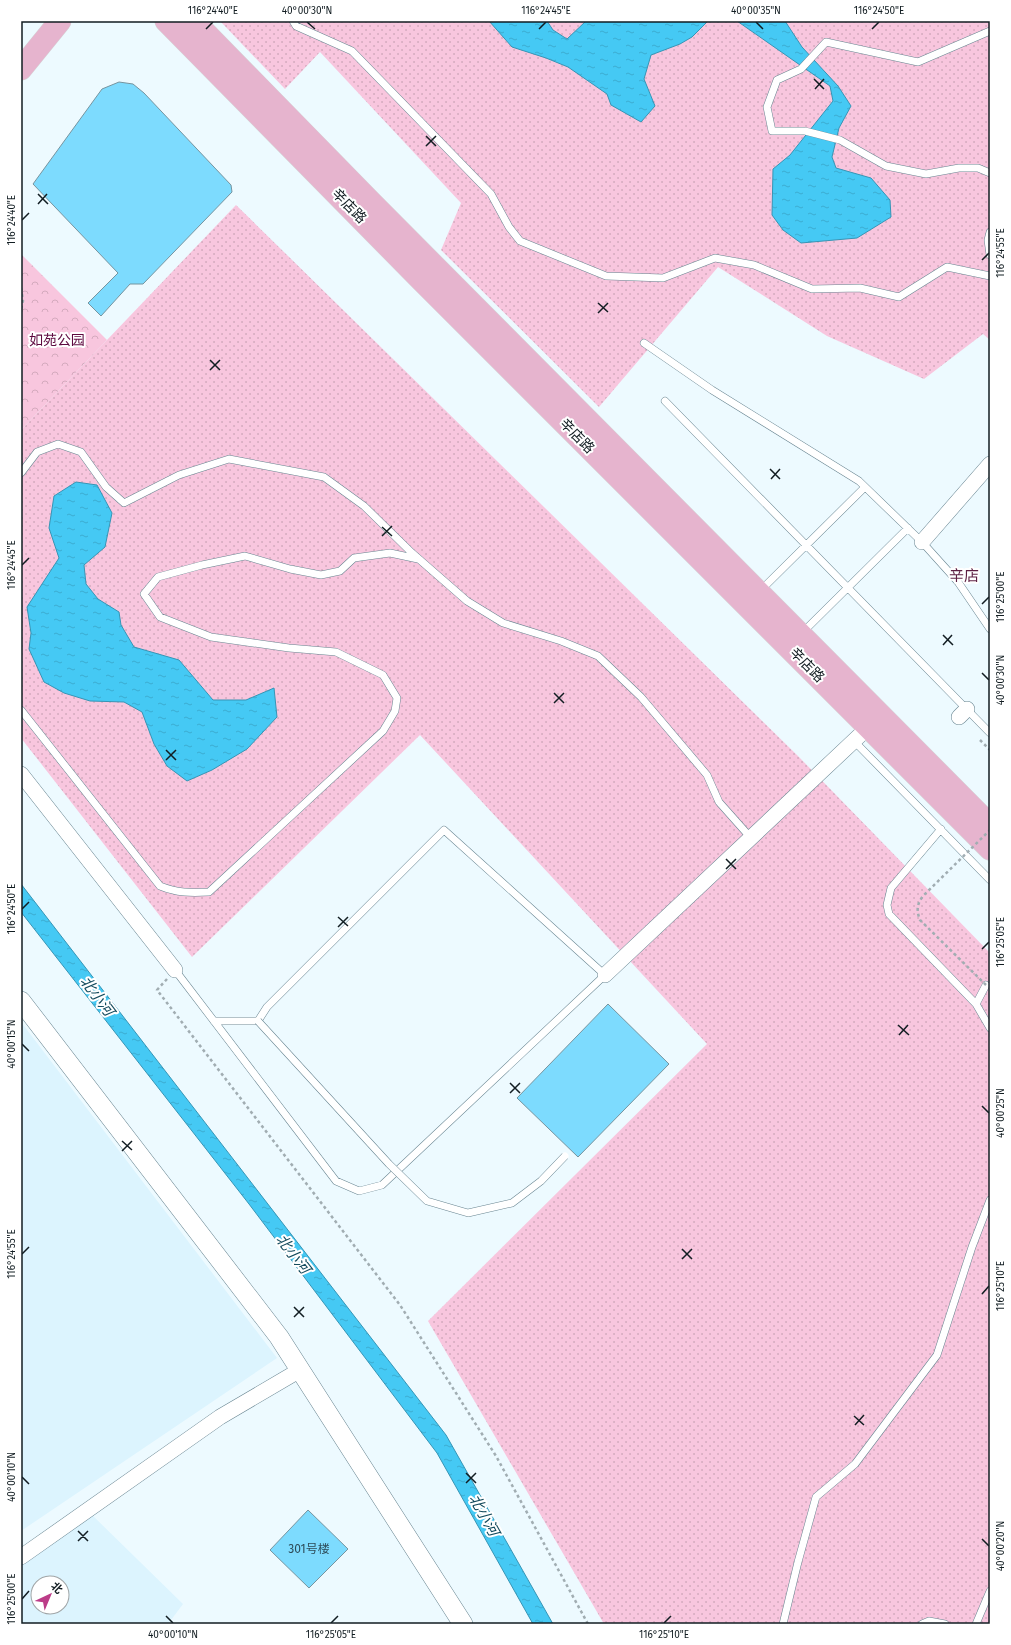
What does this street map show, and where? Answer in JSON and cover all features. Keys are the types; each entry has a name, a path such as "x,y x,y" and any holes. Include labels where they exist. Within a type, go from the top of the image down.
{"main road":[{"path":"21,69 60,21"},
{"name":"辛店路","path":"166,21 422,281 990,849"},
{"name":"辛店路","path":"194,21 371,202 801,634 868,728 990,825"}],"street":[{"path":"922,542 990,464"},
{"path":"605,975 868,728"},
{"path":"21,774 175,970"},
{"path":"21,1001 279,1337 463,1624"},
{"path":"21,1557 220,1417 300,1370"}],"lane":[{"path":"293,21 296,26 352,51 491,194 509,227 520,241 606,276 662,278 715,258 754,265 812,288 860,288 899,297 947,267 990,276"},
{"path":"990,31 918,62 826,42 801,69 777,80 767,107 772,131 805,131 840,140 886,166 926,174 959,168 978,168 990,173"},
{"path":"990,232 988,240 990,255"},
{"path":"644,343 712,390 859,481 922,542 958,582 990,629"},
{"path":"666,401 848,588 963,713 990,733"},
{"path":"21,473 37,452 58,444 81,452 106,488 124,502 179,475 229,459 324,477 364,506 418,558 467,601 503,623 561,641 598,656 641,697 707,775 719,802 751,838"},
{"path":"759,591 865,487"},
{"path":"801,634 908,528"},
{"path":"21,710 160,886 172,891 188,894 209,892 383,731 395,711 398,698 383,675 336,652 289,648 211,637 160,616 144,594 158,577 202,565 245,556 290,569 321,575 340,571 354,558 390,553 418,558"},
{"path":"868,728 941,830 990,880"},
{"path":"175,970 336,1181 359,1191 382,1185 605,975 444,830 267,1007 258,1021"},
{"path":"941,830 891,888 887,905 889,914 976,1004 990,1028"},
{"path":"976,1004 986,985"},
{"path":"214,1021 258,1021 390,1164 427,1201 468,1213 512,1203 541,1181 565,1156"},
{"path":"783,1624 816,1497 855,1464 938,1355 972,1247 990,1200"},
{"path":"976,1624 990,1591"},
{"path":"922,1624 929,1621 945,1624"}],"path":[{"path":"21,288 23,301 21,308"},
{"path":"986,985 920,920 917,905 924,895 990,830"},
{"path":"175,970 157,990 400,1305 496,1456 588,1624"}],"shaded area":[{"path":"21,1022 277,1358 21,1531"},
{"path":"90,1513 183,1604 168,1624 21,1624 21,1565"}],"green space":[{"path":"220,21 990,21 990,340 983,334 924,379 827,336 718,267 599,407 441,250 461,203 320,52 285,89"},
{"path":"236,205 799,757 990,953 990,1624 604,1624 428,1321 707,1044 420,735 192,957 21,738 21,430"},
{"name":"如苑公园","path":"21,254 107,340 21,430"}],"water":[{"path":"489,21 547,21 553,30 567,39 586,21 708,21 692,37 680,44 651,55 644,79 655,106 641,122 611,105 607,94 568,67 512,47"},
{"path":"737,21 785,21 802,47 838,86 851,106 839,128 832,157 836,168 871,178 890,200 891,217 857,238 801,243 783,230 772,215 773,169 790,155 833,101 830,86"},
{"path":"76,482 97,485 112,513 105,547 84,565 86,584 98,599 119,612 121,625 134,647 179,660 213,700 246,700 274,688 277,717 247,749 212,770 187,781 167,766 154,744 142,712 124,702 90,701 64,693 44,682 29,649 31,633 27,607 59,558 49,528 54,496"},
{"name":"北小河","path":"21,884 446,1435 553,1624 533,1624 437,1453 249,1204 21,912"}],"building":[{"path":"119,82 133,84 144,93 231,185 232,192 143,284 130,284 101,316 88,303 118,273 33,184 102,89"},
{"path":"608,1004 669,1064 578,1157 517,1098"},
{"path":"308,1510 348,1549 309,1588 270,1550"}],"district":[{"name":"辛店","path":"964,576"}]}
